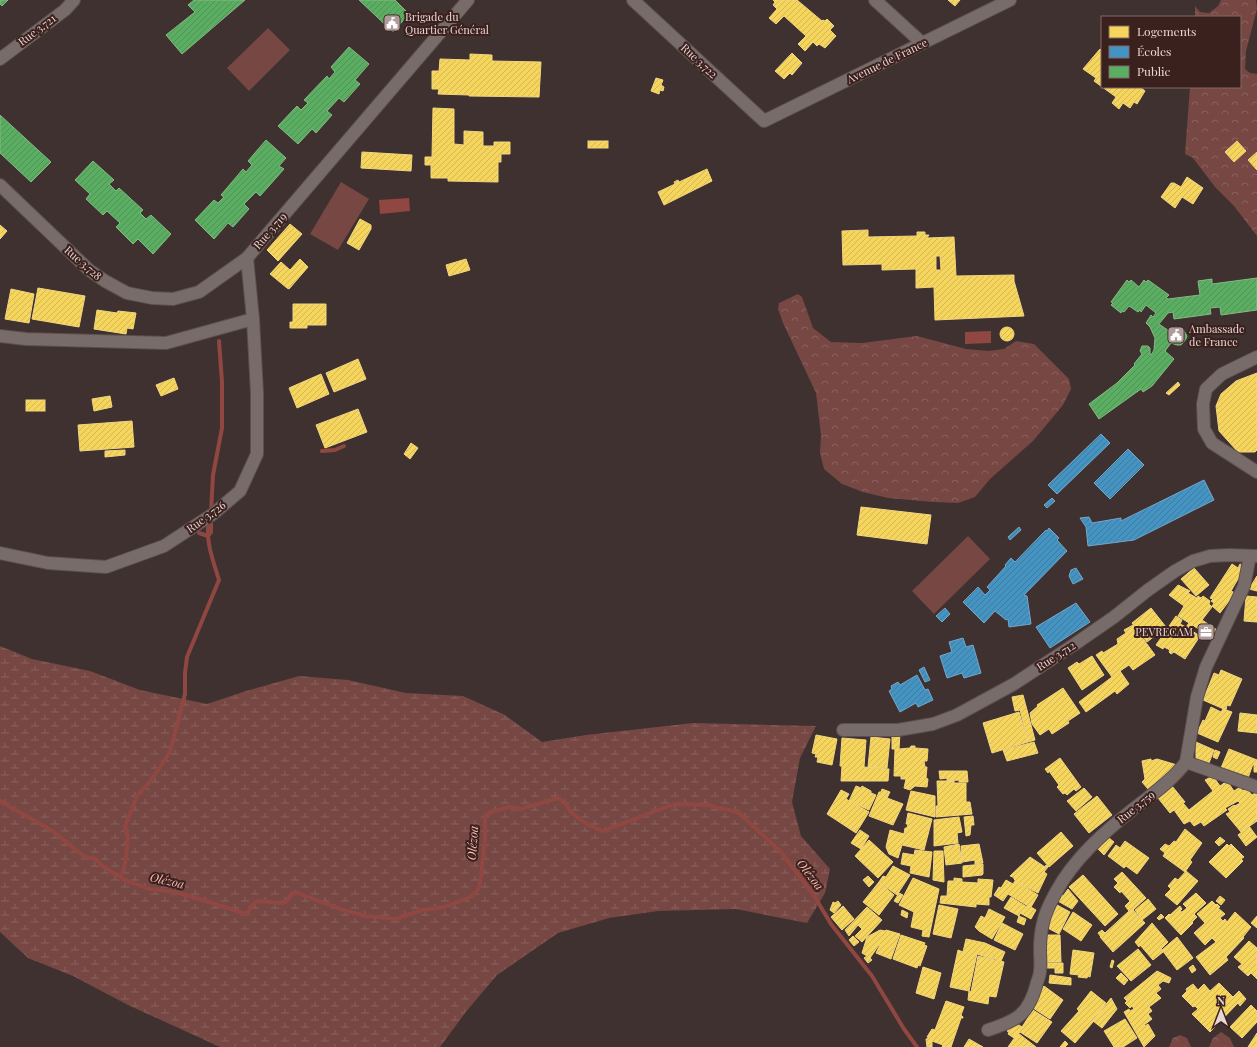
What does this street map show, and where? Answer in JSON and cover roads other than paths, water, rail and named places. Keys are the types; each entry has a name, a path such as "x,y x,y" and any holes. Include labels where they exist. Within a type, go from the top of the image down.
{"street":[{"name":"Rue 3.721","path":"0,59 65,10 74,0"},
{"name":"Rue 3.722","path":"633,0 764,121"},
{"path":"875,0 922,43"},
{"name":"Avenue de France","path":"764,121 1010,0"},
{"name":"Rue 3.719","path":"253,319 247,258 463,2"},
{"name":"Rue 3.728","path":"0,185 89,270 127,293 152,298 173,299 200,292 247,258"},
{"path":"0,336 26,339 166,343 253,319"},
{"name":"Rue 3.726","path":"0,553 48,563 106,567 164,546 213,514 240,491 257,454 257,393 253,319"},
{"path":"1257,356 1222,374 1206,390 1203,404 1204,429 1212,443 1257,472"},
{"name":"Rue 3.712","path":"843,730 898,730 933,724 957,715 1014,684 1114,617 1175,571 1193,561 1210,556 1253,556"},
{"path":"1253,556 1244,586 1206,666 1197,697 1186,762 1216,774 1257,787"},
{"name":"Rue 3.759","path":"988,1030 1016,1019 1027,1009 1034,994 1040,971 1040,947 1043,922 1056,892 1068,874 1100,837 1163,786 1181,769 1186,762"}],"waterway":[{"path":"211,512 213,475 222,428 222,382 219,341"},
{"path":"322,451 335,450 344,446"},
{"path":"121,877 125,864 128,839 125,826 137,796 149,783 170,752 185,694 187,657 219,580 209,543 209,520"},
{"path":"199,533 208,536 211,532 211,524"},
{"name":"Olézoa","path":"0,801 51,830 85,857 96,859 101,865 125,880 150,889 175,892 246,914 248,913 250,907 257,901 282,903 286,902 292,893 298,893 343,910 366,916 396,919 422,910 445,907 472,896 479,888 485,838 485,816 491,812 510,807 521,809 558,798 563,801 573,814 591,826 603,831 677,804 708,805 735,811 780,851 813,894 831,924 872,976 904,1029 917,1047"}],"place":[{"name":"Brigade du Quartier Général","path":"392,23"},
{"name":"Ambassade de France","path":"1176,335"},
{"name":"PEVRECAM","path":"1206,632"}]}
